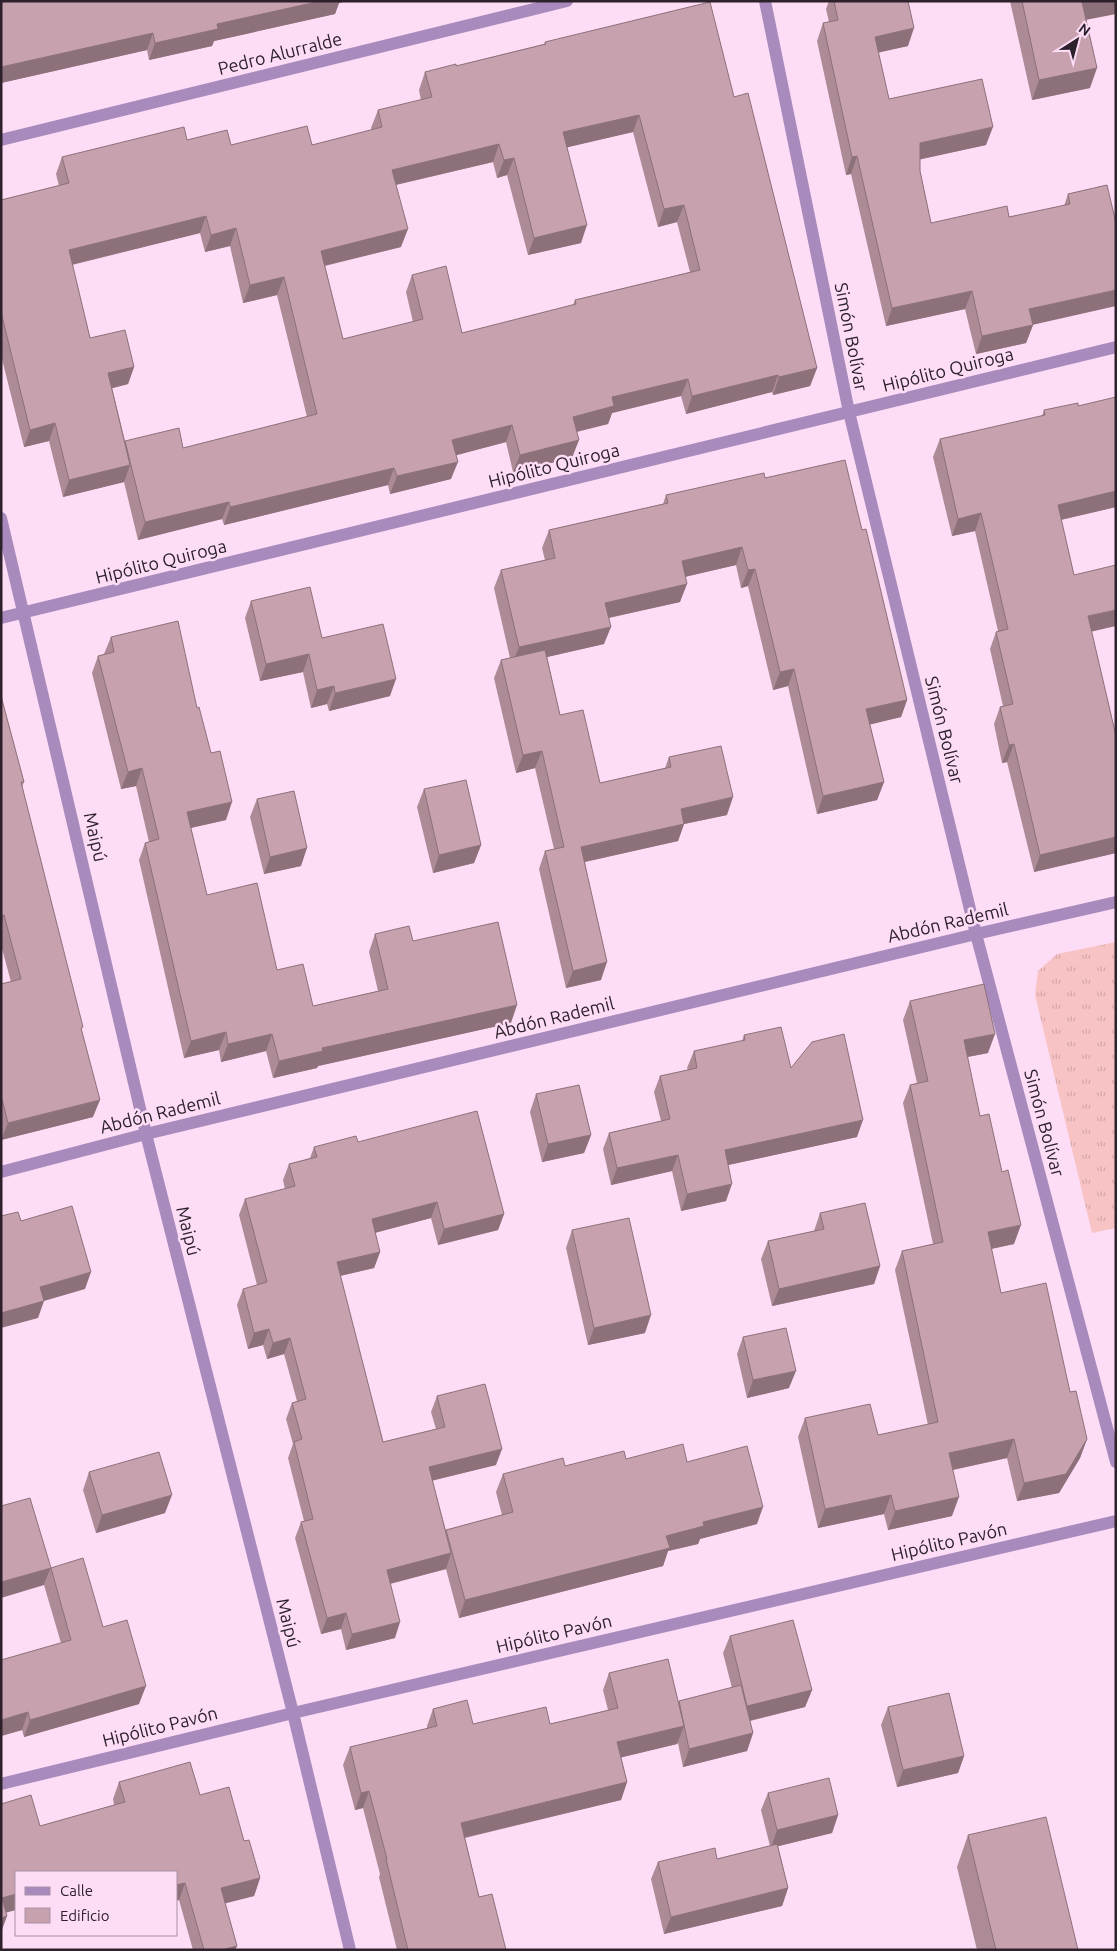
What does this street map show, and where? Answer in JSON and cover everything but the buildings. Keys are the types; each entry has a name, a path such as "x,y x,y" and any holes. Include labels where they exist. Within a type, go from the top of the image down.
{"street":[{"name":"Pedro Alurralde","path":"1,140 567,1"},
{"name":"Simón Bolívar","path":"765,1 848,412 976,934 1116,1462"},
{"name":"Hipólito Quiroga","path":"1,618 1116,347"},
{"name":"Maipú","path":"1,518 146,1134 293,1713 350,1950"},
{"name":"Abdón Rademil","path":"1,1172 146,1134 1116,902"},
{"name":"Hipólito Pavón","path":"1,1784 293,1713 1116,1521"}],"green space":[{"path":"1116,942 1116,1228 1092,1233 1035,995 1038,971 1057,954"}]}
